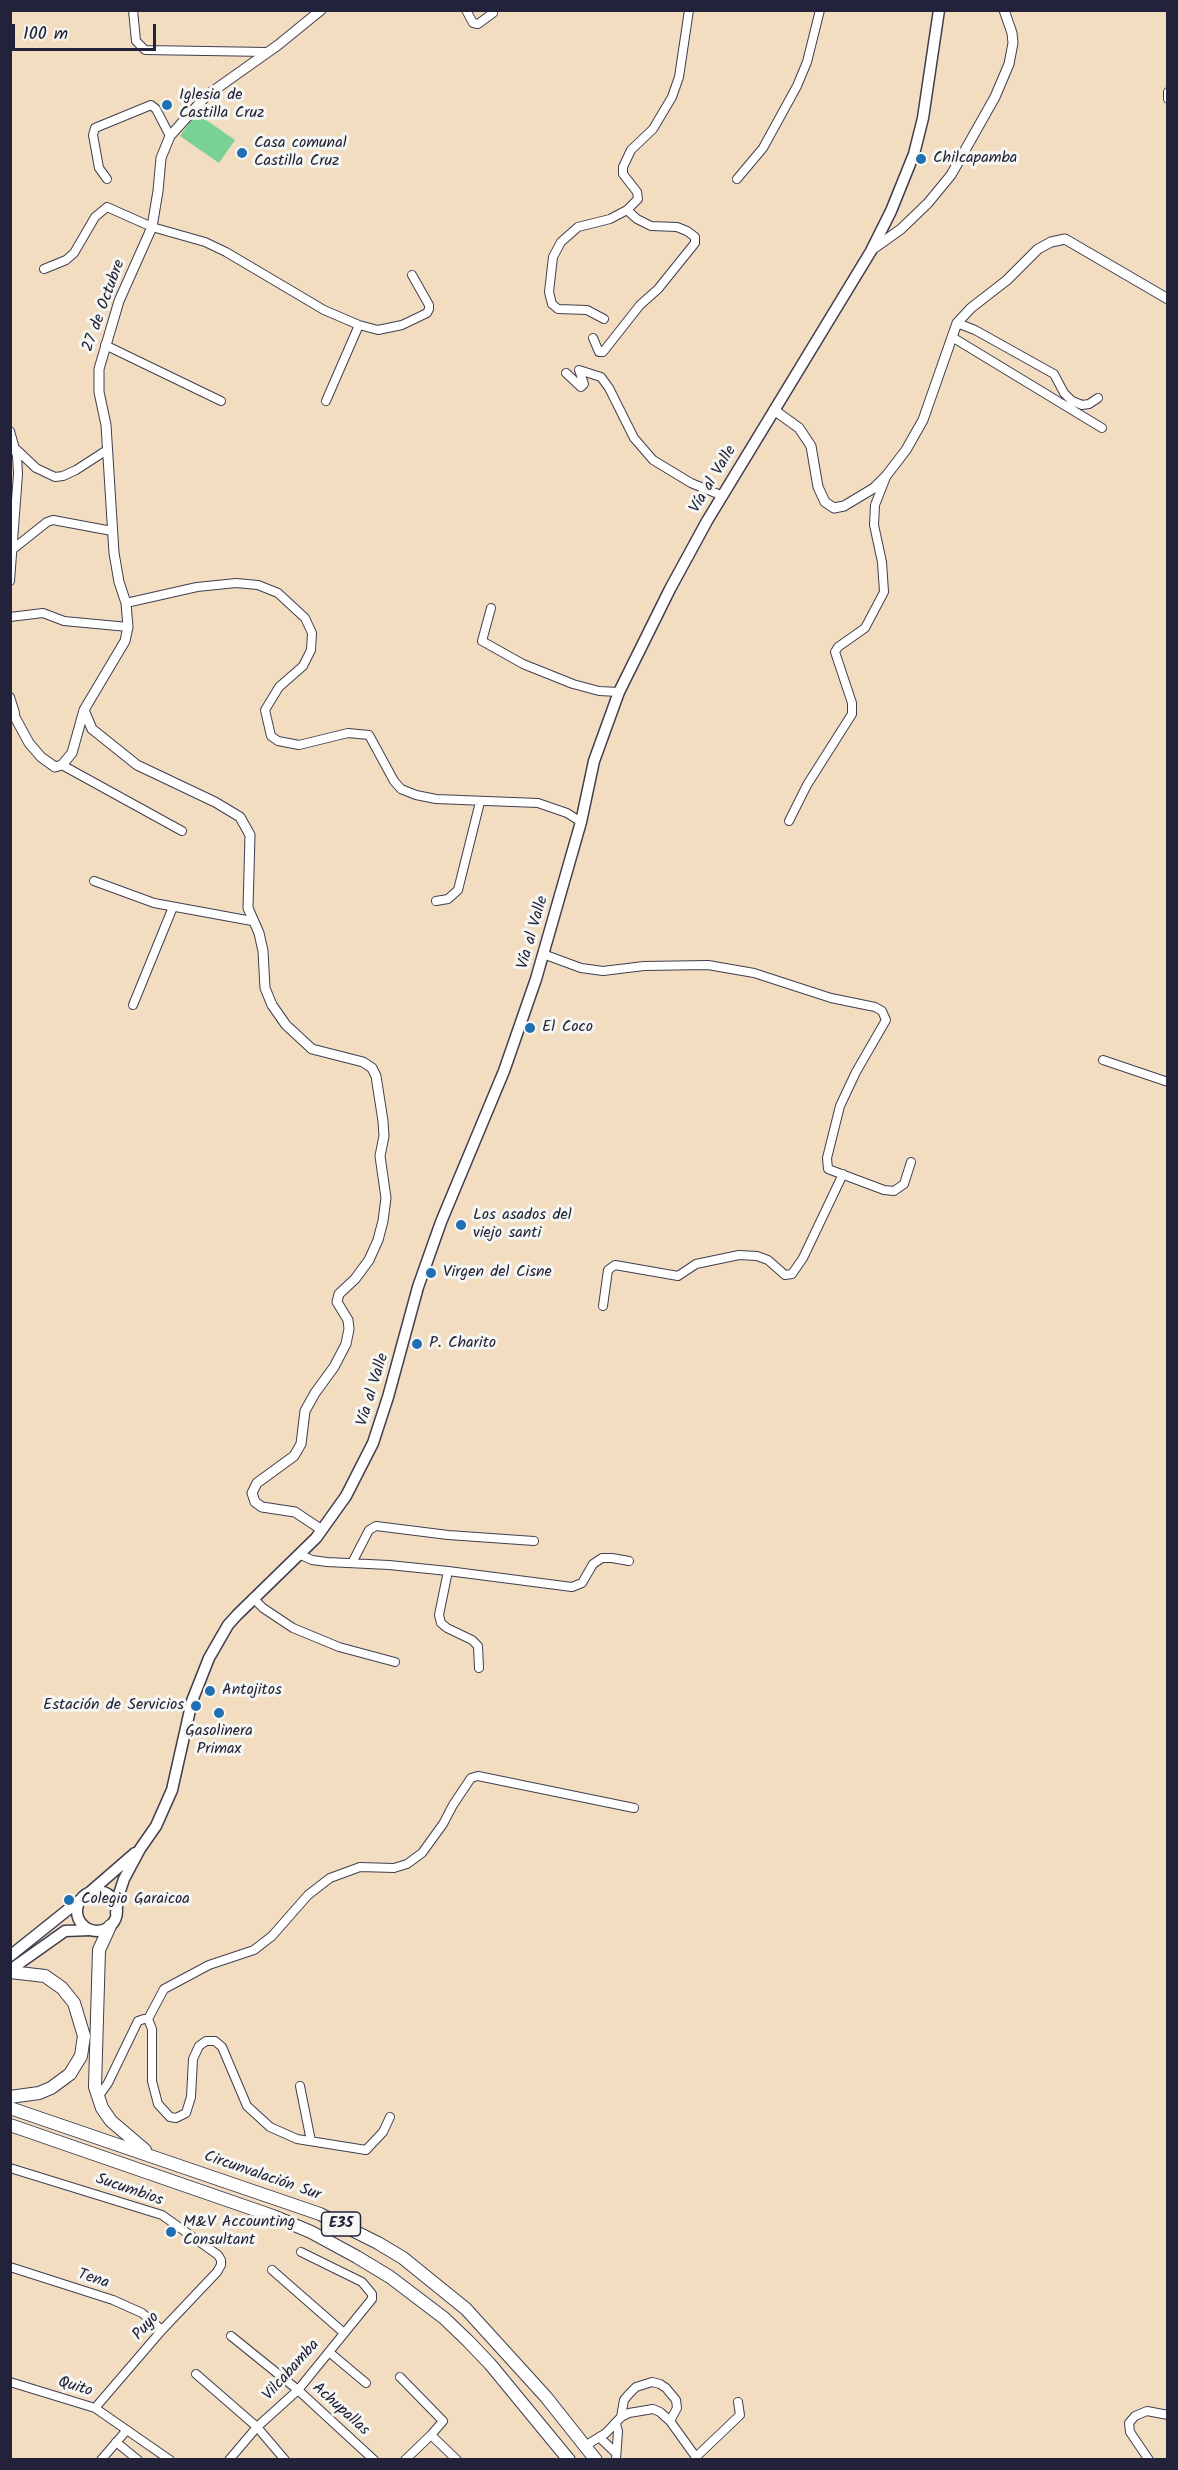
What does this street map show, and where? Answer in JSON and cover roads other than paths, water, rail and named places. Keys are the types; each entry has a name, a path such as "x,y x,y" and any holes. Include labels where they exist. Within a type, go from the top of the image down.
{"highway":[{"path":"110,1926 102,1940 98,1961 95,2077 97,2098 111,2121 156,2158"},
{"path":"10,1971 45,1976 62,1988 74,2003 84,2036 81,2056 70,2074 51,2088 39,2093 10,2097"},
{"name":"Circunvalación Sur","path":"10,2108 320,2214 404,2258 466,2309 494,2338 546,2397 596,2460"},
{"name":"Circunvalación Sur","path":"10,2125 273,2216 311,2232 357,2257 399,2284 444,2318 468,2341 490,2364 568,2460"},
{"path":"10,2136 38,2135"}],"main road":[{"name":"Vía al Valle","path":"140,1849 156,1826 172,1790 199,1679 228,1625 253,1598 301,1555 322,1530 351,1487 373,1443 388,1398 418,1287 433,1244 504,1071 543,954 581,822 594,761 619,692 670,589 774,410 871,251 891,211 914,154 923,118 939,10"},
{"path":"10,1956 140,1849"},
{"path":"10,1971 65,1930 101,1931 110,1926 117,1913 119,1894 124,1879 140,1849"},
{"path":"91,1930 81,1924 78,1919 77,1907 85,1895 98,1891 108,1895 115,1903 117,1913"}],"street":[{"path":"133,10 136,40 145,50 267,52"},
{"name":"27 de Octubre","path":"62,765 72,753 78,724 84,710 119,653 128,627 126,603 118,582 112,531 106,425 99,392 99,369 119,301 152,227 161,158 170,136 206,96 321,10"},
{"path":"466,10 473,23 478,24 493,12"},
{"path":"604,319 587,310 558,309 552,303 549,292 553,257 569,233 578,227 599,223 627,210 638,199 637,192 623,174 623,166 631,150 652,129 672,97 679,77 689,10"},
{"path":"737,179 763,148 797,86 807,62 820,10"},
{"path":"871,251 901,229 928,203 951,175 970,144 995,97 1012,55 1012,33 1004,10"},
{"path":"1167,92 1167,99"},
{"path":"107,179 99,168 93,135 94,128 151,105 156,109 170,136"},
{"path":"44,269 66,260 74,253 96,217 107,207 152,227 205,242 324,310 359,325 378,330 402,325 427,313 429,305 412,275"},
{"path":"594,338 599,352 603,352 640,305 658,289 695,243 694,237 687,231 677,227 651,226 637,219 627,210"},
{"path":"774,410 798,428 811,446 818,487 825,502 834,508 844,506 862,498 886,476 906,450 923,420 957,323 971,308 1007,280 1038,249 1051,242 1065,239 1167,299"},
{"path":"957,323 975,330 1054,374 1064,393 1072,401 1082,405 1089,404 1098,398"},
{"path":"326,400 359,325"},
{"path":"952,337 1102,428"},
{"path":"105,345 221,401"},
{"path":"566,373 581,387 584,384 579,370 601,377 609,388 634,438 653,460 692,483 723,496"},
{"path":"10,431 16,448 18,474 10,581"},
{"path":"16,448 36,468 55,477 76,470 107,450"},
{"path":"789,821 807,785 849,723 852,714 852,703 835,652 838,647 865,628 884,592 882,562 874,525 875,505 886,476"},
{"path":"13,549 46,522 53,520 112,531"},
{"path":"126,603 197,587 236,583 258,585 278,593 305,618 312,633 311,650 303,666 279,687 265,710 271,736 278,741 299,746 348,733 369,735 387,771 401,789 436,800 538,803 567,813 581,822"},
{"path":"491,608 482,641 523,664 573,684 599,691 619,692"},
{"path":"10,617 43,613 64,621 128,627"},
{"path":"10,697 20,726"},
{"path":"10,708 41,758 55,767 62,765 182,831"},
{"path":"84,710 92,729 137,765 215,802 240,817 250,835 248,908 259,933 263,951 265,988 272,1005 286,1025 312,1049 349,1057 372,1068 376,1076 384,1136 380,1156 386,1197 383,1221 369,1260 355,1279 339,1294 337,1302 348,1320 346,1344 305,1411 301,1444 294,1456 257,1483 252,1493 255,1502 262,1507 295,1512 322,1530"},
{"path":"436,901 448,899 458,890 480,802"},
{"path":"94,881 154,903 252,921"},
{"path":"133,1005 173,907"},
{"path":"543,954 581,968 603,971 671,965 708,965 742,971 831,998 875,1007 882,1011 886,1020 856,1072 840,1106 831,1135 827,1158 828,1169 884,1190 894,1191 904,1184 911,1162"},
{"path":"1103,1060 1167,1082"},
{"path":"603,1306 608,1270 615,1265 678,1276 696,1264 739,1255 757,1256 768,1260 785,1275 792,1274 803,1258 843,1174"},
{"path":"352,1563 369,1530 376,1526 448,1535 534,1541"},
{"path":"301,1555 312,1560 448,1571 572,1587 582,1582 593,1564 602,1558 629,1561"},
{"path":"448,1571 439,1615 441,1623 472,1640 478,1646 478,1668"},
{"path":"253,1598 263,1608 293,1628 339,1647 395,1662"},
{"path":"390,2117 383,2133 366,2150 297,2139 270,2127 258,2117 248,2106 222,2047 215,2041 206,2041 200,2046 193,2059 191,2097 186,2113 176,2118 170,2117 158,2104 152,2081 152,2030 148,2019 164,1989 209,1965 254,1950 272,1936 308,1895 330,1878 360,1868 394,1868 407,1864 422,1853 471,1778 478,1776 634,1808"},
{"path":"97,2098 108,2083 138,2021 148,2019"},
{"path":"300,2086 311,2141"},
{"name":"Sucumbios","path":"10,2168 162,2215 218,2255 221,2265"},
{"name":"Vilcabamba","path":"229,2460 257,2427 298,2390 372,2299 372,2294 362,2282 302,2252"},
{"name":"Puyo","path":"95,2408 221,2265"},
{"name":"Tena","path":"10,2267 113,2300 142,2313 162,2330"},
{"path":"272,2270 344,2333"},
{"name":"Achupallas","path":"231,2336 298,2390 374,2460"},
{"path":"328,2352 366,2383"},
{"path":"196,2374 257,2427 285,2460"},
{"path":"400,2377 442,2421 405,2460"},
{"name":"Quito","path":"10,2382 95,2408 170,2460"},
{"path":"616,2456 618,2420 624,2400 636,2387 652,2382 666,2388 676,2400 677,2408 670,2421"},
{"path":"585,2446 599,2438 629,2413 653,2409 670,2421 697,2458 740,2415 738,2402"},
{"path":"1149,2460 1131,2432 1129,2423 1135,2416 1147,2411 1167,2415"},
{"path":"100,2460 126,2431"},
{"path":"431,2435 457,2460"},
{"path":"599,2438 616,2456"},
{"path":"116,2442 138,2460"}],"place":[{"name":"Iglesia de Castilla Cruz","path":"167,105"},
{"name":"Casa comunal Castilla Cruz","path":"242,153"},
{"name":"Chilcapamba","path":"921,159"},
{"name":"El Coco","path":"530,1028"},
{"name":"Los asados del viejo santi","path":"461,1225"},
{"name":"Virgen del Cisne","path":"431,1273"},
{"name":"P. Charito","path":"417,1344"},
{"name":"Antojitos","path":"210,1691"},
{"name":"Estación de Servicios","path":"196,1706"},
{"name":"Gasolinera Primax","path":"219,1713"},
{"name":"Colegio Garaicoa","path":"69,1900"},
{"name":"M&V Accounting Consultant","path":"171,2232"}]}
